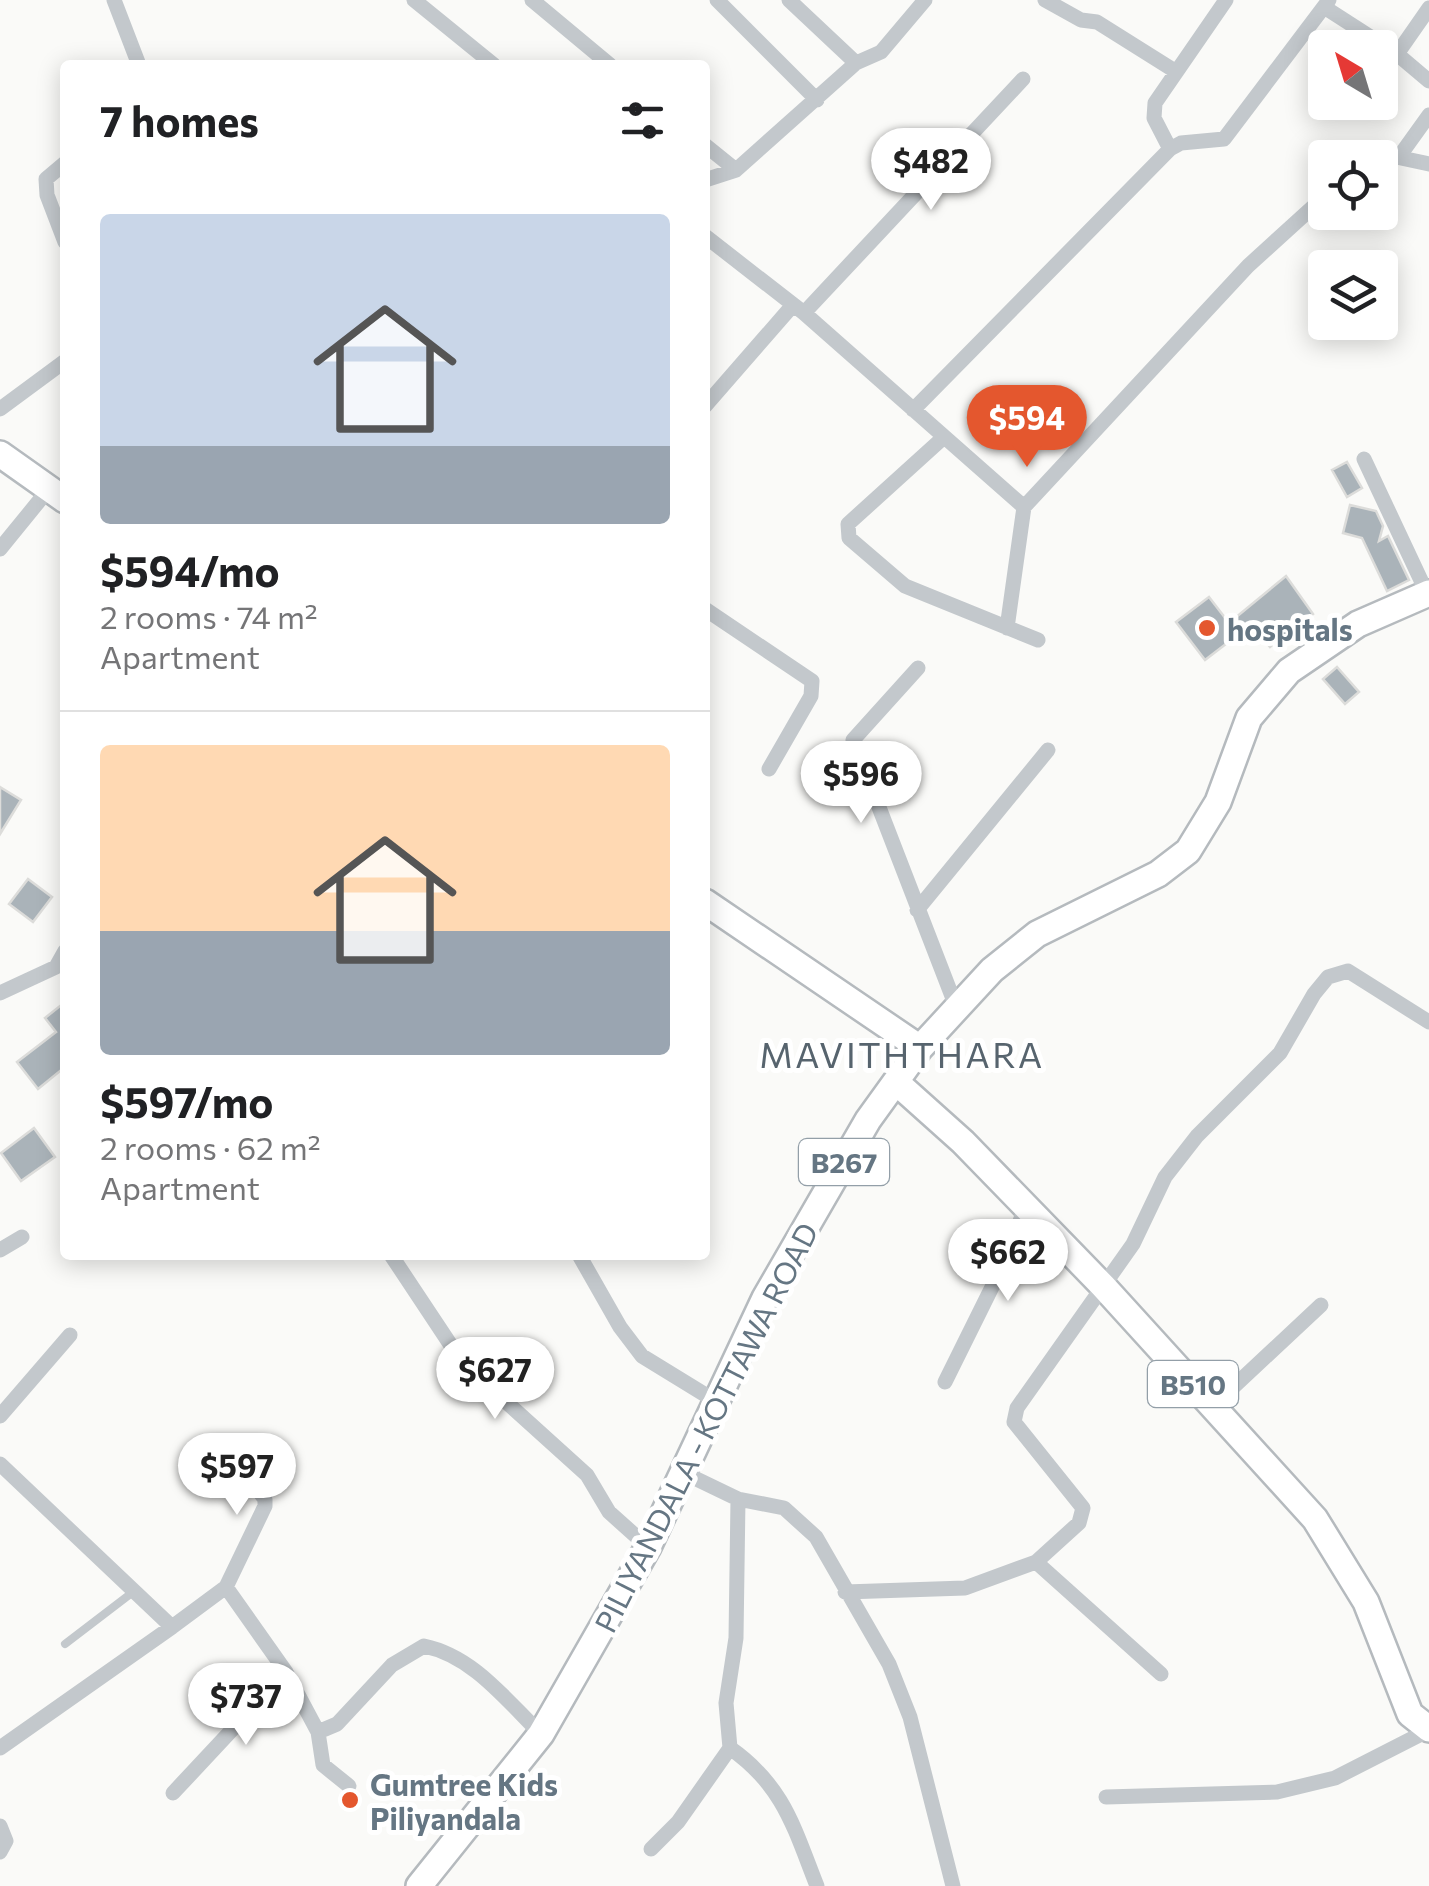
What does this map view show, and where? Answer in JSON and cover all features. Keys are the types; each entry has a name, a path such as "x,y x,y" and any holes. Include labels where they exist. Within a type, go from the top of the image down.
{"main road":[{"path":"0,454 57,495"},
{"name":"PILIYANDALA - KOTTAWA ROAD","path":"419,1886 542,1734 648,1546 765,1298 868,1120 920,1048 992,970 1037,934 1158,874 1188,851 1218,802 1249,718 1289,671 1358,624 1428,593"},
{"path":"710,905 920,1048"},
{"name":"B510","path":"896,1082 1103,1286 1315,1519 1366,1602 1410,1714 1429,1730"}],"street":[{"path":"114,0 137,60"},
{"path":"414,0 488,60"},
{"path":"532,0 604,60"},
{"path":"717,0 816,100"},
{"path":"789,0 856,64"},
{"path":"710,178 736,170 856,64 882,52 925,0"},
{"path":"1045,0 1081,20 1097,22 1175,71"},
{"path":"1170,149 1154,118 1155,103 1226,0"},
{"path":"912,410 1170,149 1180,143 1224,139 1327,4 1363,30"},
{"path":"1398,53 1429,8"},
{"path":"1398,55 1429,81"},
{"path":"710,401 1023,79"},
{"path":"1429,115 1400,154 1429,164"},
{"path":"710,148 736,170"},
{"path":"60,167 46,179 47,195 60,229"},
{"path":"1007,628 1024,507 1248,266 1308,211"},
{"path":"710,240 799,309 1024,507"},
{"path":"0,410 60,365"},
{"path":"944,437 848,524 848,538 905,586 1038,640"},
{"path":"1364,460 1428,593"},
{"path":"0,549 57,495"},
{"path":"710,612 812,682 811,696 769,769"},
{"path":"918,668 852,740 957,1009"},
{"path":"918,910 1048,750"},
{"path":"0,994 56,967 60,960"},
{"path":"845,1592 965,1588 1036,1562 1078,1523 1083,1508 1014,1422 1017,1408 1134,1244 1165,1178 1197,1136 1280,1053 1328,977 1348,971 1429,1022"},
{"path":"944,1382 1002,1267 1026,1206"},
{"path":"0,1250 22,1236"},
{"path":"394,1260 462,1362 587,1475 609,1512 648,1546"},
{"path":"582,1260 620,1327 642,1356 717,1402"},
{"path":"1213,1406 1322,1304"},
{"path":"0,1416 70,1334"},
{"path":"0,1747 226,1587 266,1506 265,1499 226,1451"},
{"path":"0,1464 172,1627"},
{"path":"684,1474 738,1499 784,1508 816,1537 890,1664 910,1717 952,1886"},
{"path":"651,1849 678,1822 730,1748 726,1704 736,1638 738,1499"},
{"path":"1036,1562 1161,1674"},
{"path":"226,1587 286,1672 318,1732 322,1765 349,1786"},
{"path":"318,1732 337,1724 392,1665 424,1646 449,1651 476,1671 542,1734"},
{"path":"172,1793 286,1672"},
{"path":"1106,1798 1277,1792 1335,1778 1429,1730"},
{"path":"730,1748 760,1770 784,1803 814,1885"},
{"path":"0,1826 6,1841 0,1852"}],"lane":[{"path":"65,1644 134,1592"}],"building":[{"path":"1347,462 1362,488 1347,497 1332,470"},
{"path":"1350,505 1376,511 1383,526 1379,541 1388,536 1409,580 1387,591 1362,538 1343,533"},
{"path":"1286,576 1313,614 1270,647 1252,624 1205,660 1176,622 1209,597 1229,623"},
{"path":"1337,667 1359,692 1345,704 1323,679"},
{"path":"0,787 21,800 0,834"},
{"path":"28,879 52,897 33,922 9,904"},
{"path":"60,1006 60,1071 38,1089 17,1062 56,1032 45,1018"},
{"path":"34,1128 55,1157 21,1181 1,1153"}],"place":[{"name":"hospitals","path":"1207,628"},
{"name":"Gumtree Kids Piliyandala","path":"350,1800"}],"district":[{"name":"MAVITHTHARA","path":"902,1053"}]}
